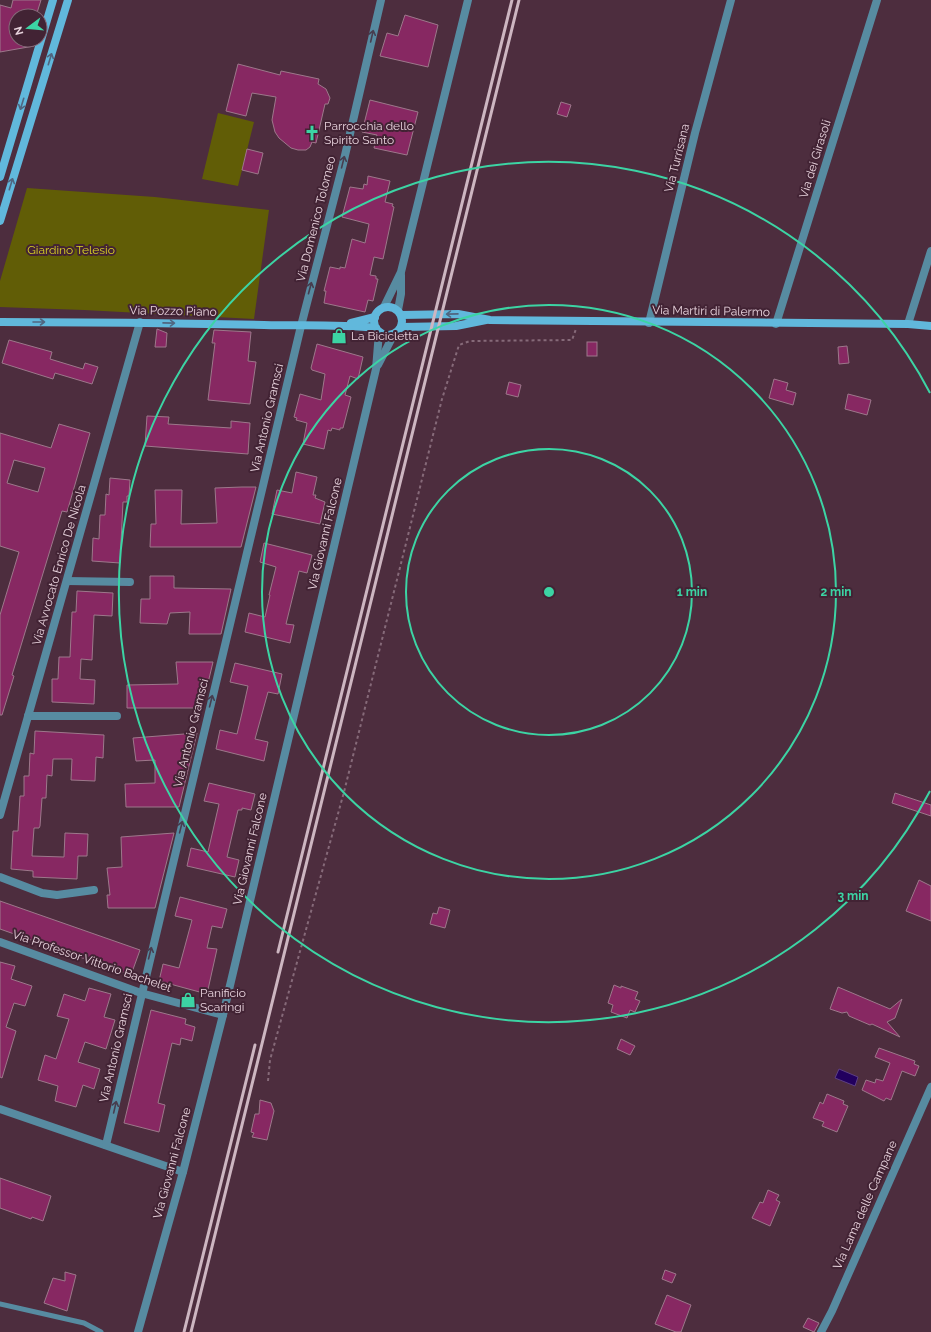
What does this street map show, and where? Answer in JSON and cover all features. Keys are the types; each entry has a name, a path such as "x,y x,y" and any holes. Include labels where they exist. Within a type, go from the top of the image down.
{"street":[{"path":"0,178 53,0"},
{"path":"0,221 68,0"},
{"name":"Via Domenico Tolomeo","path":"301,326 343,164 381,0"},
{"path":"378,330 375,317 384,307 401,272 468,0"},
{"name":"Via Turrisana","path":"649,323 693,140 731,0"},
{"name":"Via dei Girasoli","path":"776,324 877,0"},
{"path":"908,324 931,251"},
{"path":"401,272 401,327"},
{"path":"384,307 391,307 400,312 458,314 490,320"},
{"name":"Via Pozzo Piano","path":"345,325 375,317"},
{"path":"394,334 401,327 456,326 490,320"},
{"name":"Via Martiri di Palermo","path":"490,320 578,320 649,323 908,324 931,326"},
{"name":"Via Pozzo Piano","path":"0,322 140,322 301,326 345,325 378,330 385,335 394,334"},
{"name":"Via Avvocato Enrico De Nicola","path":"0,815 140,322"},
{"name":"Via Antonio Gramsci","path":"106,1145 301,326"},
{"name":"Via Giovanni Falcone","path":"138,1332 183,1172 223,1015 376,369 378,330"},
{"name":"Via Giovanni Falcone","path":"376,369 394,334"},
{"path":"67,581 130,582"},
{"path":"28,716 117,716"},
{"path":"0,877 49,894 57,895 94,890"},
{"name":"Via Professor Vittorio Bachelet","path":"0,942 141,993 223,1015"},
{"name":"Via Lama delle Campane","path":"821,1332 832,1311 931,1087"},
{"path":"0,1109 183,1172"}],"lane":[{"path":"0,1304 84,1323 101,1332"}],"path":[{"path":"268,1081 270,1060 344,792 399,578 442,399 459,345 470,341 572,340 578,320"}],"green space":[{"path":"218,113 254,122 238,186 202,179"},
{"name":"Giardino Telesio","path":"27,188 155,197 269,210 254,319 0,307 0,281"}],"shaded area":[{"path":"839,1069 858,1077 855,1086 835,1078"}],"building":[{"path":"13,0 41,0 38,8 11,8"},
{"path":"0,5 11,8 8,8 8,48 23,48 0,52"},
{"path":"405,15 438,25 428,67 380,56 387,33 398,36"},
{"path":"238,64 280,75 281,71 319,79 318,84 326,89 330,98 328,104 325,104 316,143 312,142 310,147 306,150 298,150 291,148 279,138 275,132 272,120 276,97 252,93 246,116 226,111"},
{"path":"370,100 418,112 407,155 374,148 377,135 362,132"},
{"path":"561,102 571,105 567,117 557,114"},
{"path":"247,149 263,153 258,174 242,170"},
{"path":"368,176 390,181 385,202 393,204 392,206 394,207 383,259 374,257 370,275 376,276 376,279 378,279 373,301 368,300 365,312 324,303 326,291 324,291 330,267 340,269 340,267 345,268 352,239 365,243 369,224 342,217 350,187 363,189 364,184 367,185"},
{"path":"157,329 167,333 166,347 155,347"},
{"path":"214,330 251,332 248,361 256,362 250,404 208,400 215,343 212,343"},
{"path":"9,340 52,352 50,359 83,369 85,363 98,367 92,384 55,373 53,379 2,363"},
{"path":"587,342 597,342 597,356 587,356"},
{"path":"317,344 363,357 358,379 350,376 345,395 351,397 343,428 340,428 340,430 332,428 331,431 328,430 324,449 303,444 307,423 296,420 297,418 294,417 300,394 321,400 325,374 312,370 311,368"},
{"path":"847,346 849,363 839,364 838,347"},
{"path":"774,379 788,383 786,390 796,393 793,405 769,398"},
{"path":"509,382 521,385 518,397 506,394"},
{"path":"848,394 871,400 867,415 845,409"},
{"path":"147,416 169,417 168,424 231,428 231,421 250,423 248,454 145,446"},
{"path":"59,424 90,433 67,512 62,511 12,675 14,676 2,715 0,715 0,615 19,552 0,546 0,433 51,448","holes":["14,460 45,468 38,492 7,483"]},
{"path":"296,472 317,477 313,495 316,495 315,498 325,502 320,524 272,514 277,490 292,493"},
{"path":"110,478 130,480 129,496 127,496 127,502 123,502 120,563 92,561 93,538 99,539 100,515 105,515 106,494 109,495"},
{"path":"256,487 241,547 150,547 151,524 156,524 155,490 182,490 181,524 217,523 215,488"},
{"path":"264,543 312,555 307,573 299,571 286,624 294,625 290,643 245,632 249,613 265,617 276,567 260,562"},
{"path":"150,576 174,576 174,588 231,589 221,634 189,634 190,612 170,613 167,624 140,623 141,599 150,599"},
{"path":"77,591 113,593 112,616 94,615 92,660 81,659 80,679 95,680 94,704 52,702 52,679 58,679 59,657 70,657 72,612 76,612"},
{"path":"176,662 213,662 202,708 127,708 127,685 178,684"},
{"path":"235,663 282,674 278,694 268,692 255,739 268,742 264,761 216,749 220,730 237,734 248,686 230,682"},
{"path":"35,731 104,735 103,758 96,757 95,781 71,780 72,759 53,759 52,776 47,775 46,798 42,798 40,826 39,828 34,828 32,856 64,857 65,833 88,834 87,856 78,856 77,879 33,877 33,871 11,869 13,831 18,831 20,796 24,796 24,776 29,776 30,753 34,754"},
{"path":"197,733 179,807 126,807 125,784 155,783 155,760 136,761 133,738"},
{"path":"209,783 255,794 251,810 242,808 242,810 238,810 227,857 239,860 235,877 187,866 191,848 208,852 219,804 204,801"},
{"path":"895,793 931,805 931,816 892,803"},
{"path":"174,833 155,908 108,908 107,895 110,895 107,868 122,867 121,837"},
{"path":"919,880 931,886 931,921 906,911"},
{"path":"180,897 227,909 222,928 212,926 207,948 217,949 207,994 159,981 163,964 179,968 192,920 175,916"},
{"path":"0,901 140,950 131,975 0,929"},
{"path":"439,907 450,910 445,928 430,924 433,913 437,914"},
{"path":"0,962 15,966 11,979 32,986 25,1006 14,1003 6,1027 16,1031 2,1078 0,1077"},
{"path":"614,985 638,992 635,999 640,1001 635,1012 630,1010 627,1018 611,1012 613,1005 608,1003"},
{"path":"838,987 890,1009 902,999 895,1018 887,1022 900,1037 872,1024 870,1025 849,1016 847,1012 842,1013 830,1009"},
{"path":"89,988 111,994 104,1017 115,1020 106,1049 85,1042 78,1062 100,1069 94,1089 83,1085 76,1107 55,1101 58,1086 38,1080 45,1055 56,1059 69,1019 57,1016 64,994 85,1001"},
{"path":"151,1010 186,1019 185,1024 195,1027 192,1041 181,1038 180,1045 172,1043 158,1103 165,1105 159,1132 124,1123"},
{"path":"621,1039 635,1046 630,1055 617,1049"},
{"path":"879,1048 915,1061 914,1064 919,1066 915,1076 902,1071 891,1100 886,1098 884,1101 862,1090 866,1080 875,1083 876,1079 883,1081 890,1063 875,1057"},
{"path":"827,1094 844,1101 843,1104 848,1106 837,1132 822,1126 824,1122 813,1118 820,1102 823,1104"},
{"path":"260,1100 271,1103 274,1111 267,1140 252,1137 254,1133 251,1132 255,1114 259,1114"},
{"path":"0,1178 51,1196 43,1221 32,1217 31,1219 0,1208"},
{"path":"768,1190 779,1195 776,1200 780,1202 770,1226 752,1218 760,1202 763,1203"},
{"path":"665,1270 676,1274 672,1283 662,1279"},
{"path":"65,1272 76,1275 67,1311 44,1303 53,1278 65,1281"},
{"path":"667,1295 691,1305 681,1332 676,1332 655,1324"},
{"path":"808,1318 819,1323 814,1332 803,1327"}],"railway":[{"path":"278,952 512,0"},
{"path":"191,1332 519,0"},
{"path":"184,1332 255,1045"}],"place":[{"name":"Parrocchia dello Spirito Santo","path":"312,133"},
{"name":"La Bicicletta","path":"339,336"},
{"name":"Panificio Scaringi","path":"188,1000"}]}
